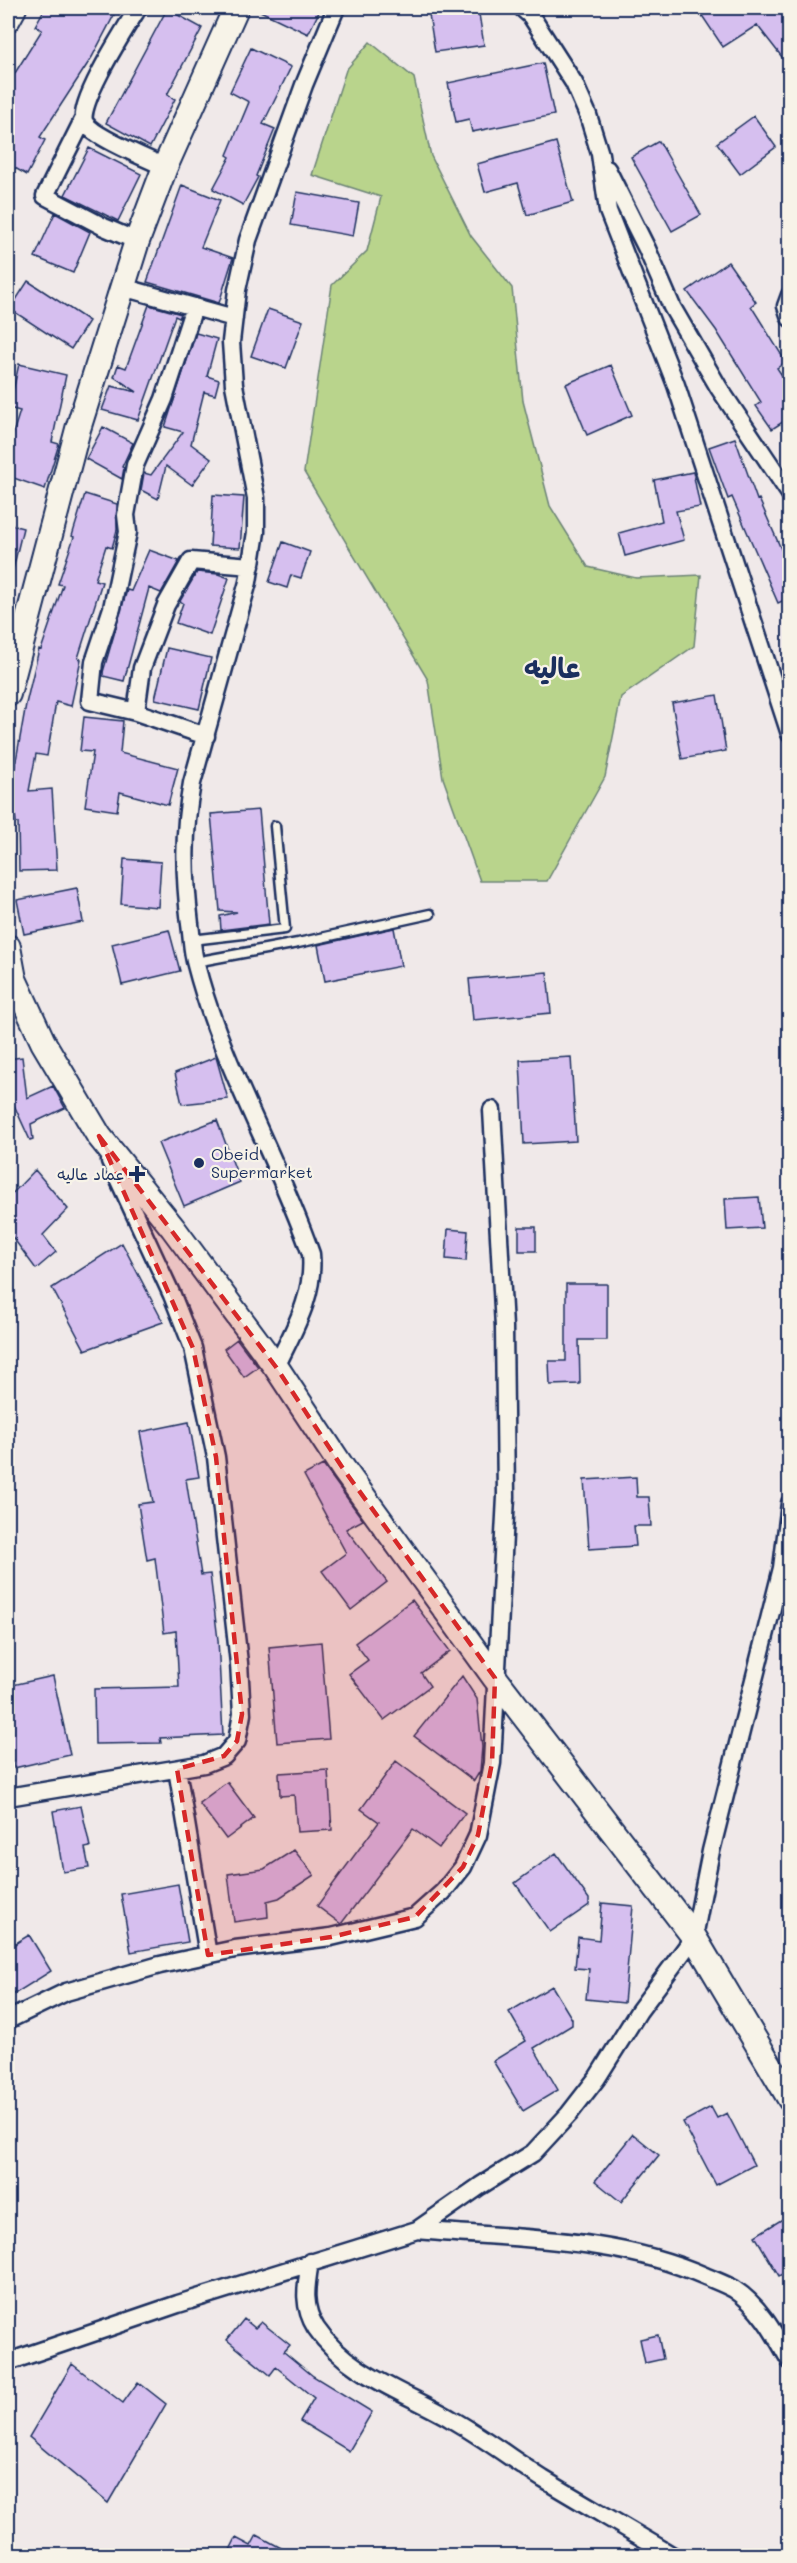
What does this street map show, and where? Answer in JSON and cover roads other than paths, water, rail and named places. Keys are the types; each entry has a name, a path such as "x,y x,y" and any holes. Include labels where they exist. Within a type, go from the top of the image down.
{"main road":[{"path":"8,19 14,8"},
{"path":"8,694 66,473 137,241 165,167 236,8"},
{"path":"8,947 14,979 44,1042 75,1099 99,1136 173,1228 276,1367 344,1470 495,1678 694,1937 789,2099"}],"street":[{"path":"8,10 14,8"},
{"path":"137,241 104,227 45,196 83,120 82,111 89,95 138,8"},
{"path":"276,1367 301,1316 308,1294 313,1273 311,1254 231,1068 195,962 187,897 185,834 192,783 248,582 256,532 256,498 234,385 231,342 248,240 308,74 336,8"},
{"path":"522,8 531,16 574,83 600,154 672,307 719,388 789,494"},
{"path":"83,120 94,132 165,167"},
{"path":"600,154 608,211 676,385 789,734"},
{"path":"122,287 234,318"},
{"path":"789,295 786,306 789,318"},
{"path":"194,307 164,399 135,465 126,515 128,532 112,608 94,662 90,701 136,712 206,736"},
{"path":"136,712 142,668 166,605 191,561 251,566"},
{"path":"8,2020 66,1992 160,1965 208,1955 331,1937 415,1917 443,1892 464,1867 478,1834 487,1798 496,1724 495,1678 506,1497 504,1327 492,1110"},
{"path":"8,1797 204,1764 224,1756 237,1741 242,1714 239,1663 216,1457 193,1348 172,1295 99,1136"},
{"path":"8,2362 178,2304 417,2230 480,2186 533,2153 569,2114 597,2078 639,2011 694,1937 713,1840 782,1568 789,1503"},
{"path":"177,1768 208,1955"},
{"path":"417,2230 593,2244 632,2252 688,2269 733,2289 753,2305 775,2333 789,2361"},
{"path":"310,2262 305,2294 307,2312 317,2329 335,2349 366,2374 451,2419 543,2478 673,2556"}],"lane":[{"path":"192,940 285,929 275,826"},
{"path":"195,962 298,943 430,914"}],"place":[{"name":"Obeid Supermarket","path":"199,1163"},
{"name":"عماد عاليه","path":"137,1174"}],"district":[{"name":"عاليه","path":"552,668"}]}
